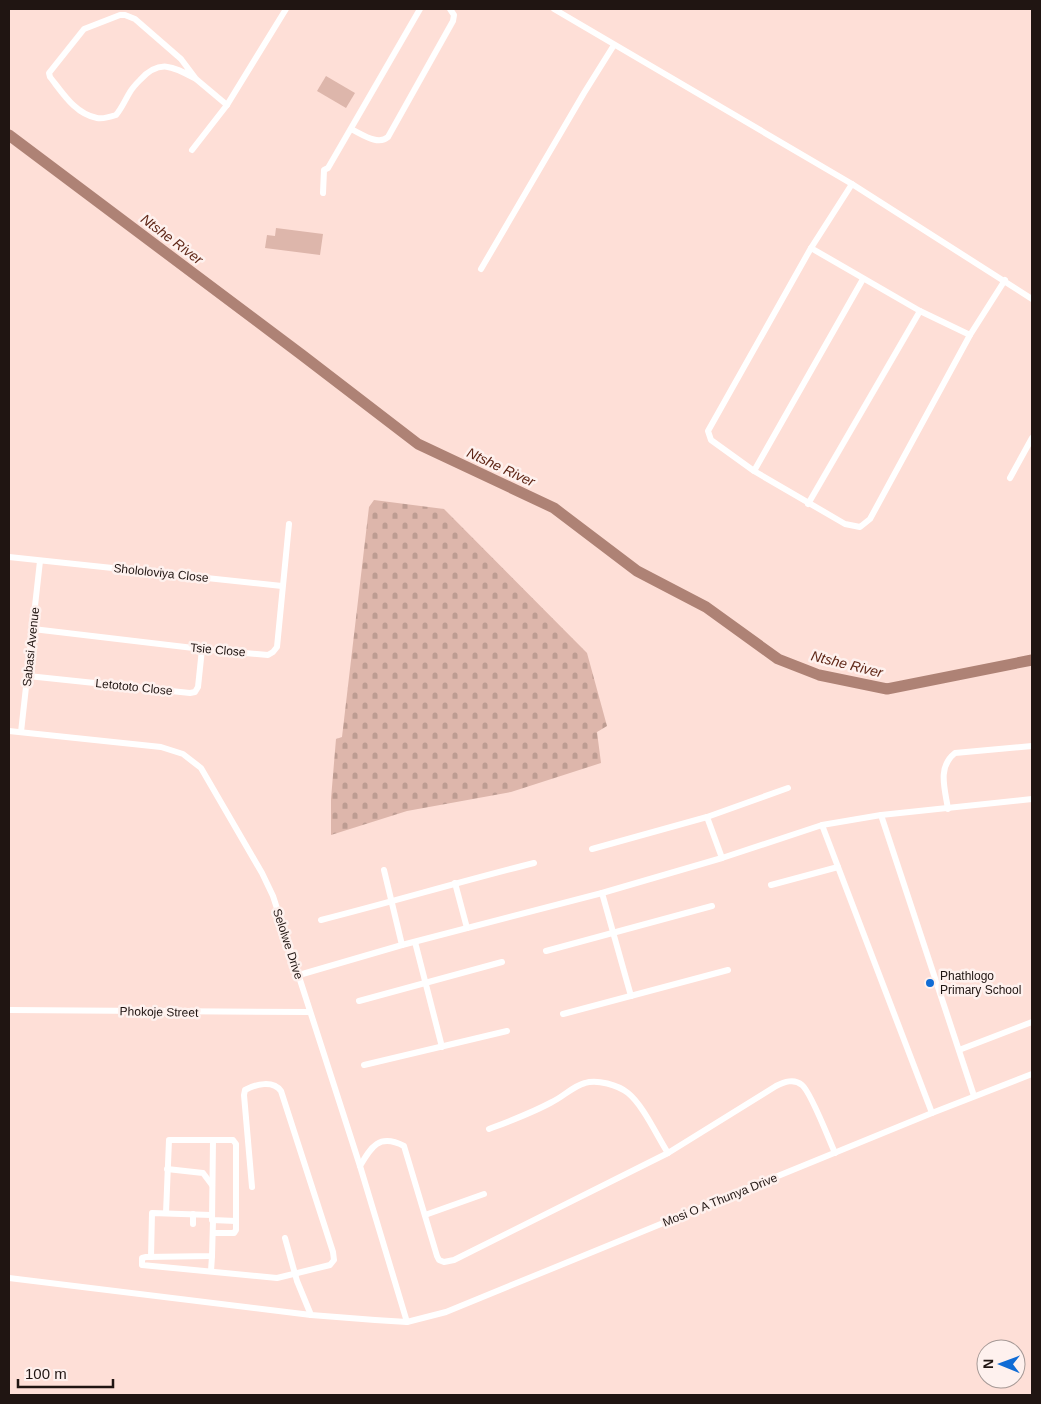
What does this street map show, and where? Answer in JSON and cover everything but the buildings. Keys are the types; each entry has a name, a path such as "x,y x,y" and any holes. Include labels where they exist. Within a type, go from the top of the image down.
{"street":[{"path":"192,150 227,105 286,9"},
{"path":"323,193 324,170 328,168 420,9"},
{"path":"351,129 378,142 384,141 388,137 453,21 454,15 450,9"},
{"path":"554,9 852,184 1032,298"},
{"path":"196,79 181,59 135,20 125,15 120,15 84,29 49,73 70,103 96,118 116,115 123,107 131,90 146,73 156,67 179,70 196,79 227,105"},
{"path":"481,269 579,101 614,45"},
{"path":"852,184 810,248 708,431 711,440 754,471 808,504 852,527 860,527 870,519 970,335 1005,280"},
{"path":"810,248 920,311 970,335"},
{"path":"754,471 864,279"},
{"path":"808,504 920,311"},
{"path":"1010,478 1032,438"},
{"name":"Tsie Close","path":"33,629 268,655 277,647 289,524"},
{"name":"Shololoviya Close","path":"9,557 282,586"},
{"name":"Sabasi Avenue","path":"21,732 40,561"},
{"name":"Letototo Close","path":"28,676 190,693 195,692 198,687 202,649"},
{"name":"Selolwe Drive","path":"9,731 161,747 183,754 192,759 200,768 265,878 299,975 407,1322"},
{"path":"948,808 943,768 947,760 955,753 1032,746"},
{"path":"592,849 707,817 788,788"},
{"path":"299,975 402,945 602,893 722,858 822,825 881,816 1032,799"},
{"path":"881,816 974,1096"},
{"path":"707,817 722,858"},
{"path":"822,825 932,1113"},
{"path":"321,920 534,863"},
{"path":"771,885 838,867"},
{"path":"384,870 402,945"},
{"path":"455,883 467,928"},
{"path":"602,893 631,996"},
{"path":"546,951 712,906"},
{"path":"416,942 442,1047"},
{"path":"359,1001 502,962"},
{"path":"563,1014 728,970"},
{"name":"Phokoje Street","path":"9,1010 310,1012"},
{"path":"959,1050 1032,1022"},
{"path":"364,1065 507,1031"},
{"name":"Mosi O A Thunya Drive","path":"9,1278 312,1315 407,1322 446,1312 1032,1074"},
{"path":"360,1166 370,1149 376,1144 385,1141 396,1142 404,1146 439,1260 449,1262 668,1154 786,1081 794,1081 802,1085 835,1153"},
{"path":"489,1129 552,1102 583,1083 591,1082 616,1086 628,1093 637,1102 668,1154"},
{"path":"212,1256 142,1258 142,1265 277,1278 330,1266 334,1260 281,1091 278,1086 270,1083 249,1088 245,1090 244,1095 252,1187"},
{"path":"166,1213 169,1140 232,1140 236,1144 236,1232 213,1233"},
{"path":"211,1271 213,1140"},
{"path":"167,1169 203,1173 212,1186"},
{"path":"425,1215 484,1194"},
{"path":"151,1257 152,1213 193,1214 236,1221"},
{"path":"193,1214 193,1224"},
{"path":"284,1238 297,1281 312,1315"},
{"path":"177,1256 177,1268"}],"green space":[{"path":"326,76 355,93 346,108 317,91"},
{"path":"276,228 323,234 320,255 265,248 267,235 275,236"},
{"path":"374,500 444,509 587,653 607,726 597,732 601,763 511,792 407,811 331,835 331,799 336,739 342,737 369,507"}],"waterway":[{"name":"Ntshe River","path":"9,135 418,444 554,508 637,571 706,607 778,659 819,675 887,689 1032,660"}],"place":[{"name":"Phathlogo Primary School","path":"930,983"}]}
